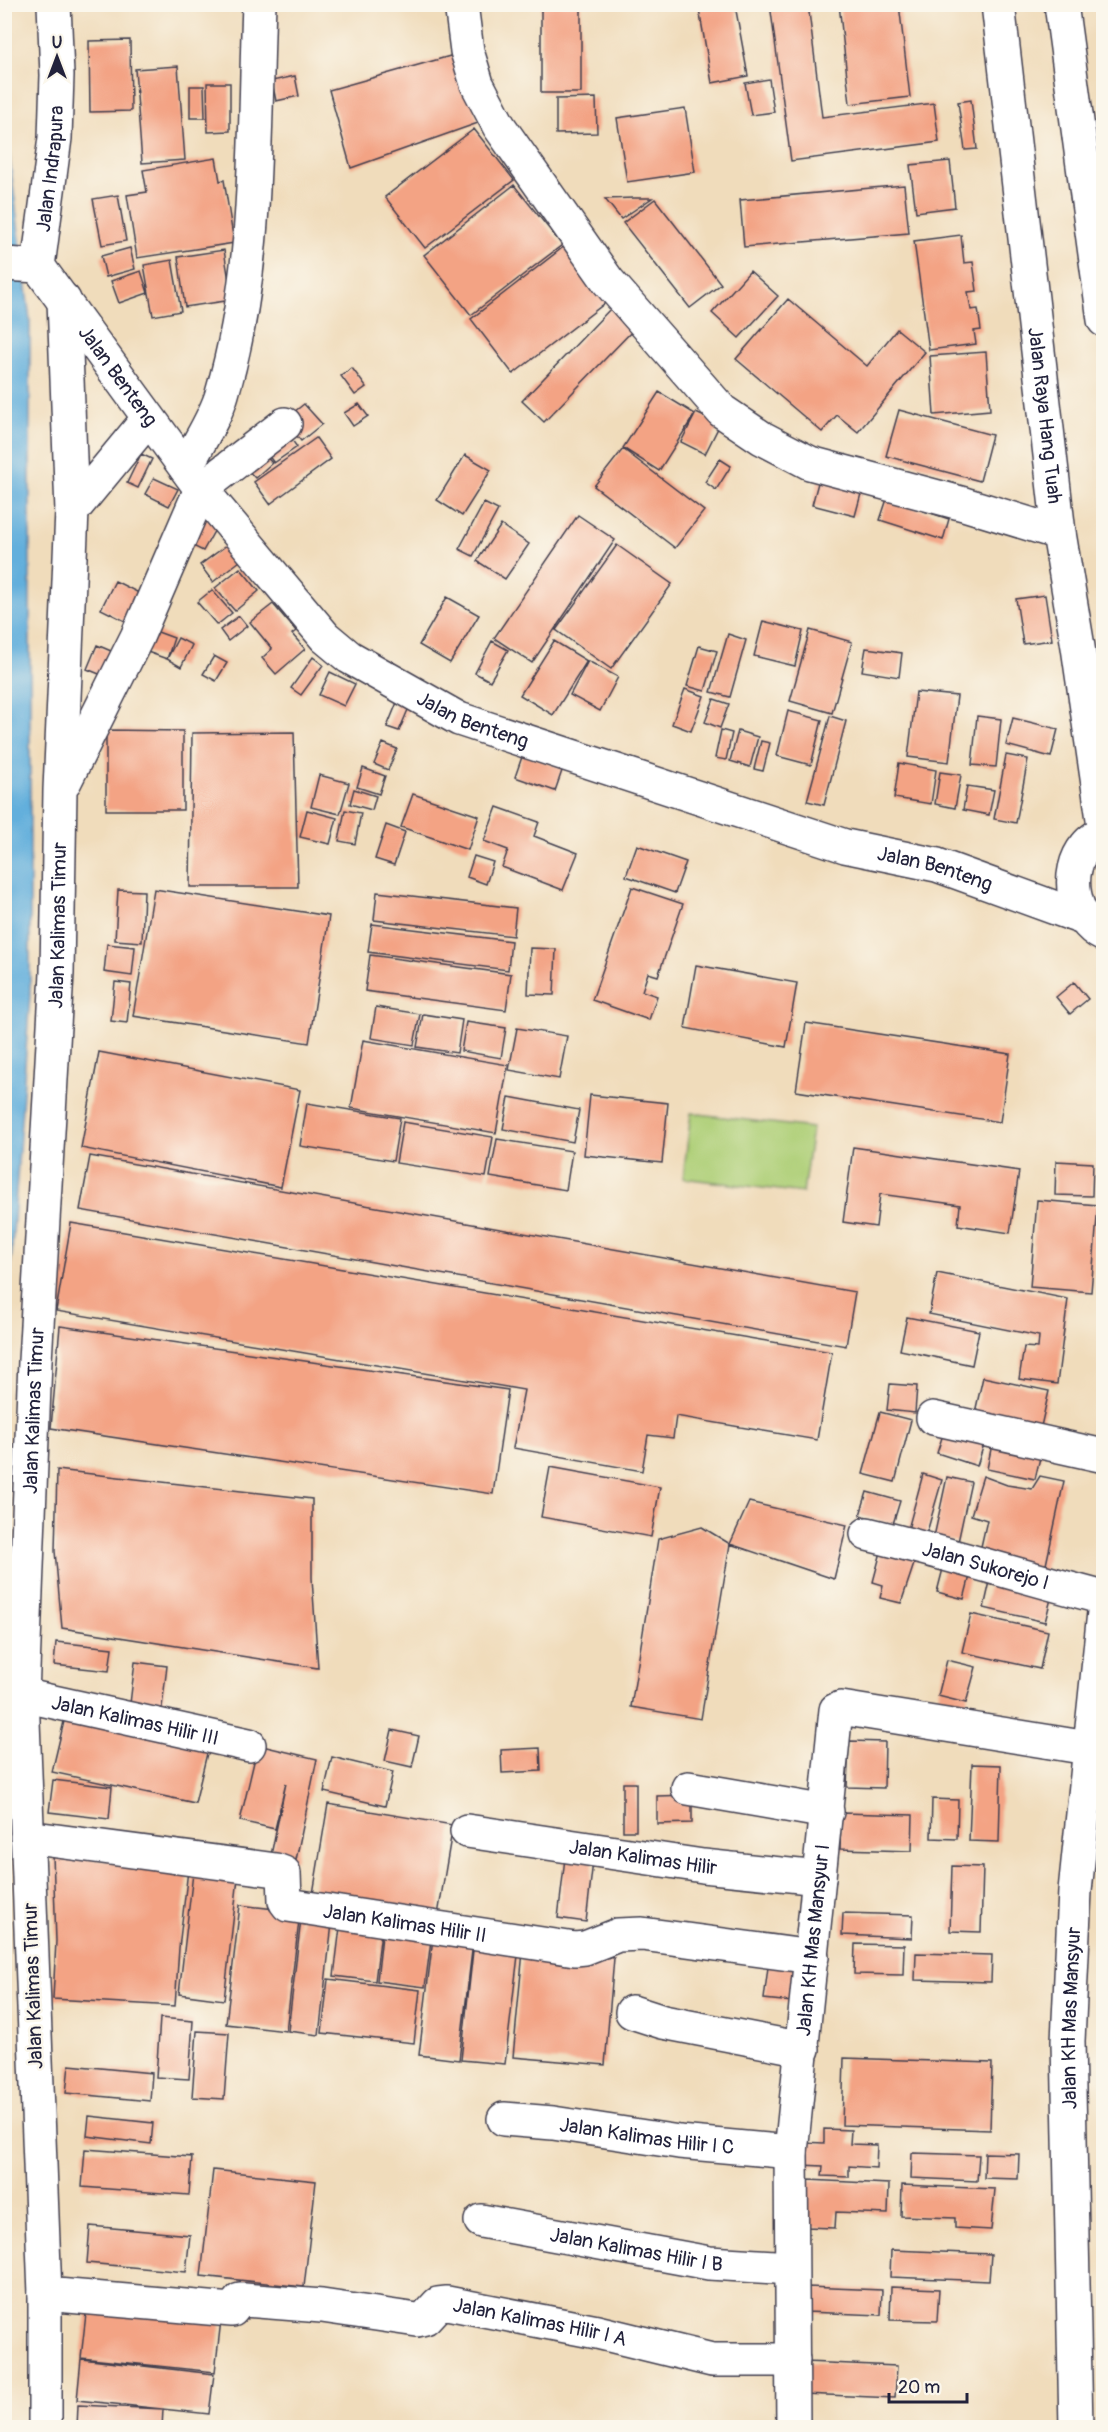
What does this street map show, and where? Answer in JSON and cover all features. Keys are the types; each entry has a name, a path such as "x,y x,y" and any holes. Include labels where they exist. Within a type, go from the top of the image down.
{"main road":[{"name":"Jalan Indrapura","path":"22,265 55,138 57,75 54,4"},
{"name":"Jalan Kalimas Timur","path":"60,790 137,637 222,396 234,343 251,236 259,4"},
{"path":"461,4 467,51 477,84 499,126 608,281 722,411 762,438 810,463 964,504 1059,533"},
{"name":"Jalan Raya Hang Tuah","path":"998,4 1059,533 1091,645 1104,826"},
{"path":"1061,4 1104,320"},
{"name":"Jalan Benteng","path":"22,265 64,300 148,419 194,478 325,637 349,657 459,719 845,846 937,865 1094,927"},
{"name":"Jalan Kalimas Timur","path":"45,2427 45,2294 22,1695 35,1361 57,973 60,790 72,511 64,300"},
{"path":"72,511 148,419"},
{"path":"194,478 285,424"},
{"path":"1094,927 1074,894 1074,869 1085,847 1104,831"},
{"path":"933,1418 1104,1456"},
{"name":"Jalan Sukorejo I","path":"867,1534 967,1558 986,1567 1104,1598"},
{"name":"Jalan KH Mas Mansyur","path":"1076,2427 1068,2041 1075,1891 1094,1735 1104,1612"},
{"name":"Jalan Kalimas Hilir III","path":"22,1695 249,1745"},
{"name":"Jalan KH Mas Mansyur I","path":"794,2427 790,2268 791,2152 827,1812 835,1712 839,1708 1094,1735"},
{"path":"688,1788 827,1812"},
{"name":"Jalan Kalimas Hilir","path":"467,1831 703,1866 819,1878"},
{"name":"Jalan Kalimas Hilir II","path":"27,1837 276,1870 284,1873 285,1901 288,1905 574,1949 585,1948 618,1935 642,1934 812,1957"},
{"path":"632,2012 663,2022 803,2049"},
{"name":"Jalan Kalimas Hilir I C","path":"504,2119 553,2123 679,2142 791,2152"},
{"name":"Jalan Kalimas Hilir I B","path":"481,2222 709,2263 790,2268"},
{"name":"Jalan Kalimas Hilir I A","path":"45,2294 232,2310 240,2300 255,2301 322,2306 417,2320 425,2318 438,2304 447,2303 597,2332 712,2360 793,2360"}],"green space":[{"path":"691,1113 812,1128 803,1193 683,1178"}],"water":[{"path":"5,121 30,320 30,995 5,1347"}],"building":[{"path":"770,4 808,4 822,117 934,103 939,142 791,161"},
{"path":"839,4 899,4 910,97 850,104"},
{"path":"541,5 581,5 581,93 541,93"},
{"path":"735,5 748,76 712,83 699,9"},
{"path":"130,40 131,111 90,112 89,41"},
{"path":"461,53 478,123 351,168 329,90"},
{"path":"178,66 185,160 142,163 135,69"},
{"path":"295,76 299,96 276,101 272,81"},
{"path":"769,79 774,112 751,115 745,83"},
{"path":"207,83 230,83 230,131 208,132"},
{"path":"190,86 204,86 205,118 190,118"},
{"path":"596,98 597,133 556,134 556,99"},
{"path":"971,100 977,149 965,150 958,102"},
{"path":"685,108 695,172 627,182 617,118"},
{"path":"474,129 514,180 425,248 385,197"},
{"path":"216,158 220,181 224,180 234,243 137,258 127,195 147,192 143,170"},
{"path":"950,161 955,207 916,212 910,165"},
{"path":"514,185 562,245 471,315 424,255"},
{"path":"904,185 909,233 744,247 740,200"},
{"path":"118,195 126,241 102,245 93,199"},
{"path":"652,198 621,219 605,199"},
{"path":"655,199 721,284 690,308 623,223"},
{"path":"961,235 964,263 973,262 977,291 968,292 971,310 978,309 981,330 974,331 976,344 929,350 914,241"},
{"path":"566,245 609,300 513,374 471,319"},
{"path":"130,248 135,269 106,277 101,256"},
{"path":"224,250 232,300 185,307 178,257"},
{"path":"172,260 181,311 153,316 144,265"},
{"path":"141,271 148,293 119,303 111,281"},
{"path":"750,271 778,296 739,338 712,313"},
{"path":"788,299 867,366 897,329 925,352 858,432 837,415 822,432 736,359"},
{"path":"613,306 636,327 544,422 522,401"},
{"path":"986,352 990,410 934,415 930,356"},
{"path":"352,368 366,387 355,395 341,376"},
{"path":"659,392 695,414 659,471 623,448"},
{"path":"304,404 322,424 301,441 284,420"},
{"path":"359,404 368,416 353,426 344,413"},
{"path":"899,410 992,435 980,481 886,456"},
{"path":"696,413 720,424 705,454 681,442"},
{"path":"284,429 297,447 274,463 261,446"},
{"path":"316,438 331,459 270,504 254,482"},
{"path":"623,449 704,511 675,548 594,486"},
{"path":"260,450 272,463 255,478 243,465"},
{"path":"141,454 152,459 138,488 127,483"},
{"path":"465,455 491,470 462,516 437,500"},
{"path":"720,459 731,466 716,490 705,482"},
{"path":"154,478 178,489 169,506 145,494"},
{"path":"819,479 862,490 855,516 812,505"},
{"path":"887,499 949,519 943,540 880,520"},
{"path":"484,503 498,510 473,556 459,549"},
{"path":"197,514 218,524 203,551 183,541"},
{"path":"578,515 615,540 532,663 494,638"},
{"path":"501,525 529,544 505,579 477,561"},
{"path":"227,545 240,561 213,582 200,565"},
{"path":"617,545 672,584 611,669 556,630"},
{"path":"240,568 259,591 235,611 215,588"},
{"path":"115,581 151,599 137,627 101,609"},
{"path":"212,590 232,613 217,625 197,602"},
{"path":"1045,595 1052,640 1023,644 1016,599"},
{"path":"447,597 479,615 450,663 419,645"},
{"path":"273,604 296,631 292,634 305,649 276,674 262,658 272,649 250,622"},
{"path":"239,616 247,626 228,641 220,630"},
{"path":"763,621 803,631 795,666 754,656"},
{"path":"147,628 174,638 167,659 139,649"},
{"path":"810,630 852,642 832,713 790,701"},
{"path":"728,634 746,640 730,697 711,692"},
{"path":"178,638 192,645 181,667 167,659"},
{"path":"492,641 508,650 490,681 475,673"},
{"path":"554,641 587,661 553,715 520,695"},
{"path":"97,645 118,654 109,678 87,669"},
{"path":"699,646 717,651 705,691 687,686"},
{"path":"866,648 902,653 899,677 862,671"},
{"path":"214,656 227,663 216,681 203,674"},
{"path":"313,657 323,665 301,695 291,688"},
{"path":"588,661 618,677 600,711 570,695"},
{"path":"330,672 355,684 344,706 319,695"},
{"path":"685,689 704,696 691,731 672,724"},
{"path":"916,692 957,696 949,762 908,757"},
{"path":"714,699 729,704 720,728 705,722"},
{"path":"398,700 410,705 399,731 387,727"},
{"path":"788,711 822,720 811,765 777,756"},
{"path":"830,716 846,721 824,805 807,801"},
{"path":"977,716 1001,719 996,767 972,765"},
{"path":"1013,718 1058,729 1051,757 1006,745"},
{"path":"106,730 183,731 183,810 106,810"},
{"path":"721,730 732,733 726,760 715,758"},
{"path":"738,731 758,737 750,767 730,761"},
{"path":"294,732 298,887 190,887 192,733"},
{"path":"761,741 770,743 763,771 754,769"},
{"path":"383,743 397,749 388,770 374,764"},
{"path":"523,754 563,768 555,791 515,777"},
{"path":"1006,755 1028,759 1016,823 994,819"},
{"path":"899,763 936,770 931,804 894,798"},
{"path":"363,768 385,776 379,794 357,787"},
{"path":"940,772 961,775 955,808 935,804"},
{"path":"319,775 349,783 340,814 311,807"},
{"path":"967,786 994,790 989,815 963,810"},
{"path":"354,789 376,796 372,810 350,804"},
{"path":"413,794 479,816 468,850 401,827"},
{"path":"497,807 539,822 534,836 578,853 563,890 502,867 508,850 484,841"},
{"path":"307,810 337,818 330,844 300,837"},
{"path":"345,810 361,813 355,844 339,841"},
{"path":"386,825 405,832 394,865 375,859"},
{"path":"637,845 686,862 675,893 626,876"},
{"path":"474,856 493,862 486,884 467,877"},
{"path":"632,887 683,904 658,976 648,973 642,991 657,996 649,1020 592,1000"},
{"path":"154,889 329,916 309,1043 133,1016"},
{"path":"118,890 144,891 142,942 115,940"},
{"path":"377,892 516,908 513,936 374,920"},
{"path":"372,924 511,941 508,970 368,952"},
{"path":"107,944 135,947 132,976 104,972"},
{"path":"530,948 556,949 554,995 528,994"},
{"path":"370,955 511,974 506,1010 365,991"},
{"path":"696,965 797,983 786,1047 685,1028"},
{"path":"115,982 131,984 127,1023 111,1021"},
{"path":"1074,982 1088,999 1070,1014 1056,997"},
{"path":"376,1007 420,1014 414,1045 371,1038"},
{"path":"423,1014 462,1020 457,1053 417,1047"},
{"path":"466,1022 506,1028 501,1058 461,1051"},
{"path":"806,1023 1010,1054 1000,1122 796,1091"},
{"path":"517,1028 567,1036 559,1079 509,1070"},
{"path":"363,1040 508,1065 496,1133 351,1108"},
{"path":"99,1052 300,1090 281,1187 81,1148"},
{"path":"590,1095 668,1103 662,1163 584,1155"},
{"path":"509,1097 579,1110 573,1142 503,1129"},
{"path":"307,1103 400,1118 393,1161 300,1146"},
{"path":"403,1122 493,1137 486,1177 396,1163"},
{"path":"497,1139 572,1151 566,1190 490,1177"},
{"path":"853,1147 1019,1171 1010,1233 958,1225 960,1205 880,1194 876,1227 843,1222"},
{"path":"90,1156 855,1292 846,1346 80,1210"},
{"path":"1056,1161 1093,1163 1092,1196 1055,1195"},
{"path":"1037,1200 1098,1205 1091,1292 1030,1287"},
{"path":"71,1223 832,1352 817,1440 676,1416 673,1438 648,1435 642,1471 513,1448 524,1390 56,1311"},
{"path":"937,1273 1068,1299 1057,1384 1019,1379 1024,1347 1038,1348 1039,1336 929,1314"},
{"path":"907,1317 979,1331 972,1365 900,1350"},
{"path":"60,1326 508,1390 493,1494 51,1428"},
{"path":"983,1377 1049,1391 1040,1431 974,1417"},
{"path":"890,1384 917,1386 915,1413 887,1410"},
{"path":"880,1412 911,1420 895,1482 863,1474"},
{"path":"946,1425 986,1438 977,1466 937,1453"},
{"path":"993,1439 1042,1449 1035,1479 987,1469"},
{"path":"550,1467 660,1487 651,1537 541,1517"},
{"path":"57,1470 312,1499 312,1578 318,1668 62,1628 55,1551"},
{"path":"923,1474 942,1480 925,1539 907,1533"},
{"path":"983,1476 1007,1485 1032,1489 1040,1476 1064,1481 1044,1574 978,1560 987,1520 971,1515"},
{"path":"947,1477 971,1482 958,1542 934,1537"},
{"path":"867,1492 900,1501 893,1524 860,1515"},
{"path":"749,1502 847,1525 834,1579 730,1544"},
{"path":"702,1527 730,1544 701,1719 631,1707 658,1539"},
{"path":"882,1548 916,1558 901,1603 880,1598 883,1585 873,1582"},
{"path":"946,1557 973,1564 964,1599 937,1592"},
{"path":"991,1577 1053,1591 1045,1622 984,1608"},
{"path":"971,1614 1048,1631 1040,1669 962,1652"},
{"path":"56,1642 112,1648 109,1671 54,1665"},
{"path":"947,1660 976,1667 966,1703 938,1696"},
{"path":"135,1662 167,1666 161,1716 129,1712"},
{"path":"66,1713 209,1745 195,1803 52,1772"},
{"path":"392,1730 419,1736 412,1767 385,1761"},
{"path":"849,1741 885,1742 884,1788 847,1787"},
{"path":"258,1745 317,1759 296,1860 271,1855 286,1783 275,1829 240,1821"},
{"path":"540,1748 541,1771 502,1773 501,1750"},
{"path":"332,1757 393,1772 385,1806 324,1792"},
{"path":"972,1764 1001,1765 999,1842 969,1841"},
{"path":"53,1780 112,1787 109,1819 49,1812"},
{"path":"623,1783 636,1783 636,1831 623,1831"},
{"path":"692,1795 692,1823 657,1824 657,1796"},
{"path":"932,1799 958,1800 957,1839 931,1838"},
{"path":"328,1804 453,1825 438,1915 313,1894"},
{"path":"841,1813 913,1815 912,1851 840,1849"},
{"path":"53,1855 188,1870 175,2006 53,1999 56,1941"},
{"path":"565,1858 593,1861 586,1922 558,1918"},
{"path":"952,1866 983,1867 981,1932 950,1931"},
{"path":"193,1873 238,1878 224,2000 179,1994"},
{"path":"240,1905 300,1912 286,2031 226,2024"},
{"path":"302,1911 333,1915 319,2035 288,2031"},
{"path":"843,1913 913,1915 912,1938 842,1935"},
{"path":"341,1919 382,1923 375,1981 334,1976"},
{"path":"383,1927 432,1932 425,1987 377,1981"},
{"path":"433,1938 473,1942 459,2060 419,2055"},
{"path":"474,1942 519,1947 505,2064 461,2060"},
{"path":"855,1944 904,1945 903,1975 854,1974"},
{"path":"523,1951 614,1958 605,2065 513,2057"},
{"path":"916,1953 992,1955 991,1982 915,1980"},
{"path":"769,1959 797,1962 792,2002 764,1999"},
{"path":"328,1979 420,1990 414,2043 322,2033"},
{"path":"160,2018 193,2021 189,2079 156,2077"},
{"path":"197,2031 229,2033 224,2099 192,2097"},
{"path":"844,2058 992,2063 990,2130 842,2125"},
{"path":"69,2065 152,2073 150,2101 66,2093"},
{"path":"89,2116 153,2123 151,2144 87,2136"},
{"path":"824,2129 851,2130 850,2144 877,2145 876,2168 849,2166 849,2177 822,2176 823,2166 801,2165 802,2142 824,2143"},
{"path":"85,2149 192,2157 189,2195 82,2187"},
{"path":"912,2153 979,2155 977,2181 911,2178"},
{"path":"985,2153 1019,2154 1018,2179 984,2178"},
{"path":"213,2170 316,2181 304,2287 201,2276"},
{"path":"808,2180 889,2184 888,2214 836,2212 835,2228 805,2227"},
{"path":"902,2185 995,2189 991,2230 955,2228 955,2218 901,2216"},
{"path":"90,2226 190,2235 186,2272 87,2263"},
{"path":"891,2250 991,2254 989,2281 890,2277"},
{"path":"807,2287 882,2290 881,2315 806,2312"},
{"path":"891,2287 939,2289 937,2321 890,2320"},
{"path":"87,2305 221,2320 215,2372 81,2358"},
{"path":"81,2359 214,2374 209,2414 77,2400"},
{"path":"805,2362 897,2366 895,2398 804,2394"},
{"path":"78,2405 163,2409 162,2428 77,2428"}]}
